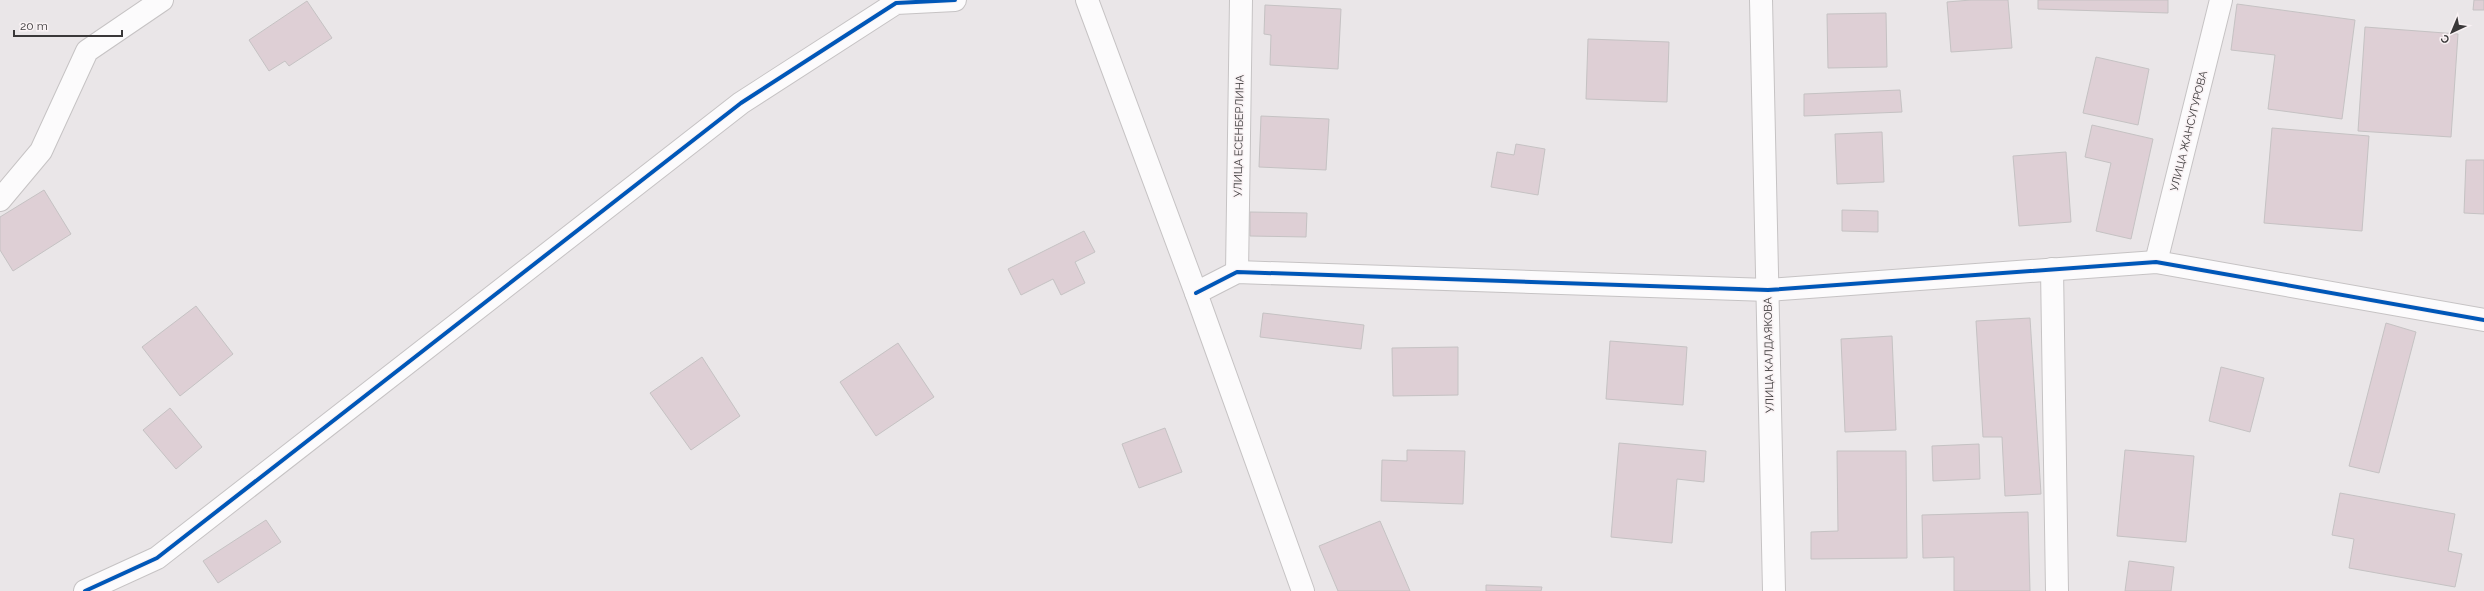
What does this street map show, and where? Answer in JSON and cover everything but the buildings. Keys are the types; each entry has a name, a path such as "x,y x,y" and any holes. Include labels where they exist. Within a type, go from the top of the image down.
{"street":[{"path":"0,200 41,151 88,51 162,0"},
{"path":"85,591 157,558 741,103 896,3 955,0"},
{"path":"1087,0 1196,293 1303,591"},
{"name":"УЛИЦА ЕСЕНБЕРЛИНА","path":"1237,272 1241,0"},
{"name":"УЛИЦА КАЛДАЯКОВА","path":"1761,0 1774,591"},
{"name":"УЛИЦА ЖАНСУГУРОВА","path":"2156,262 2221,0"},
{"path":"1196,293 1237,272 1768,290 2156,262 2484,320"},
{"path":"2052,269 2057,591"}],"cycle path":[{"path":"85,591 157,558 741,103 896,3 955,0"},
{"path":"1196,293 1237,272 1768,290 2156,262 2484,320"}]}
